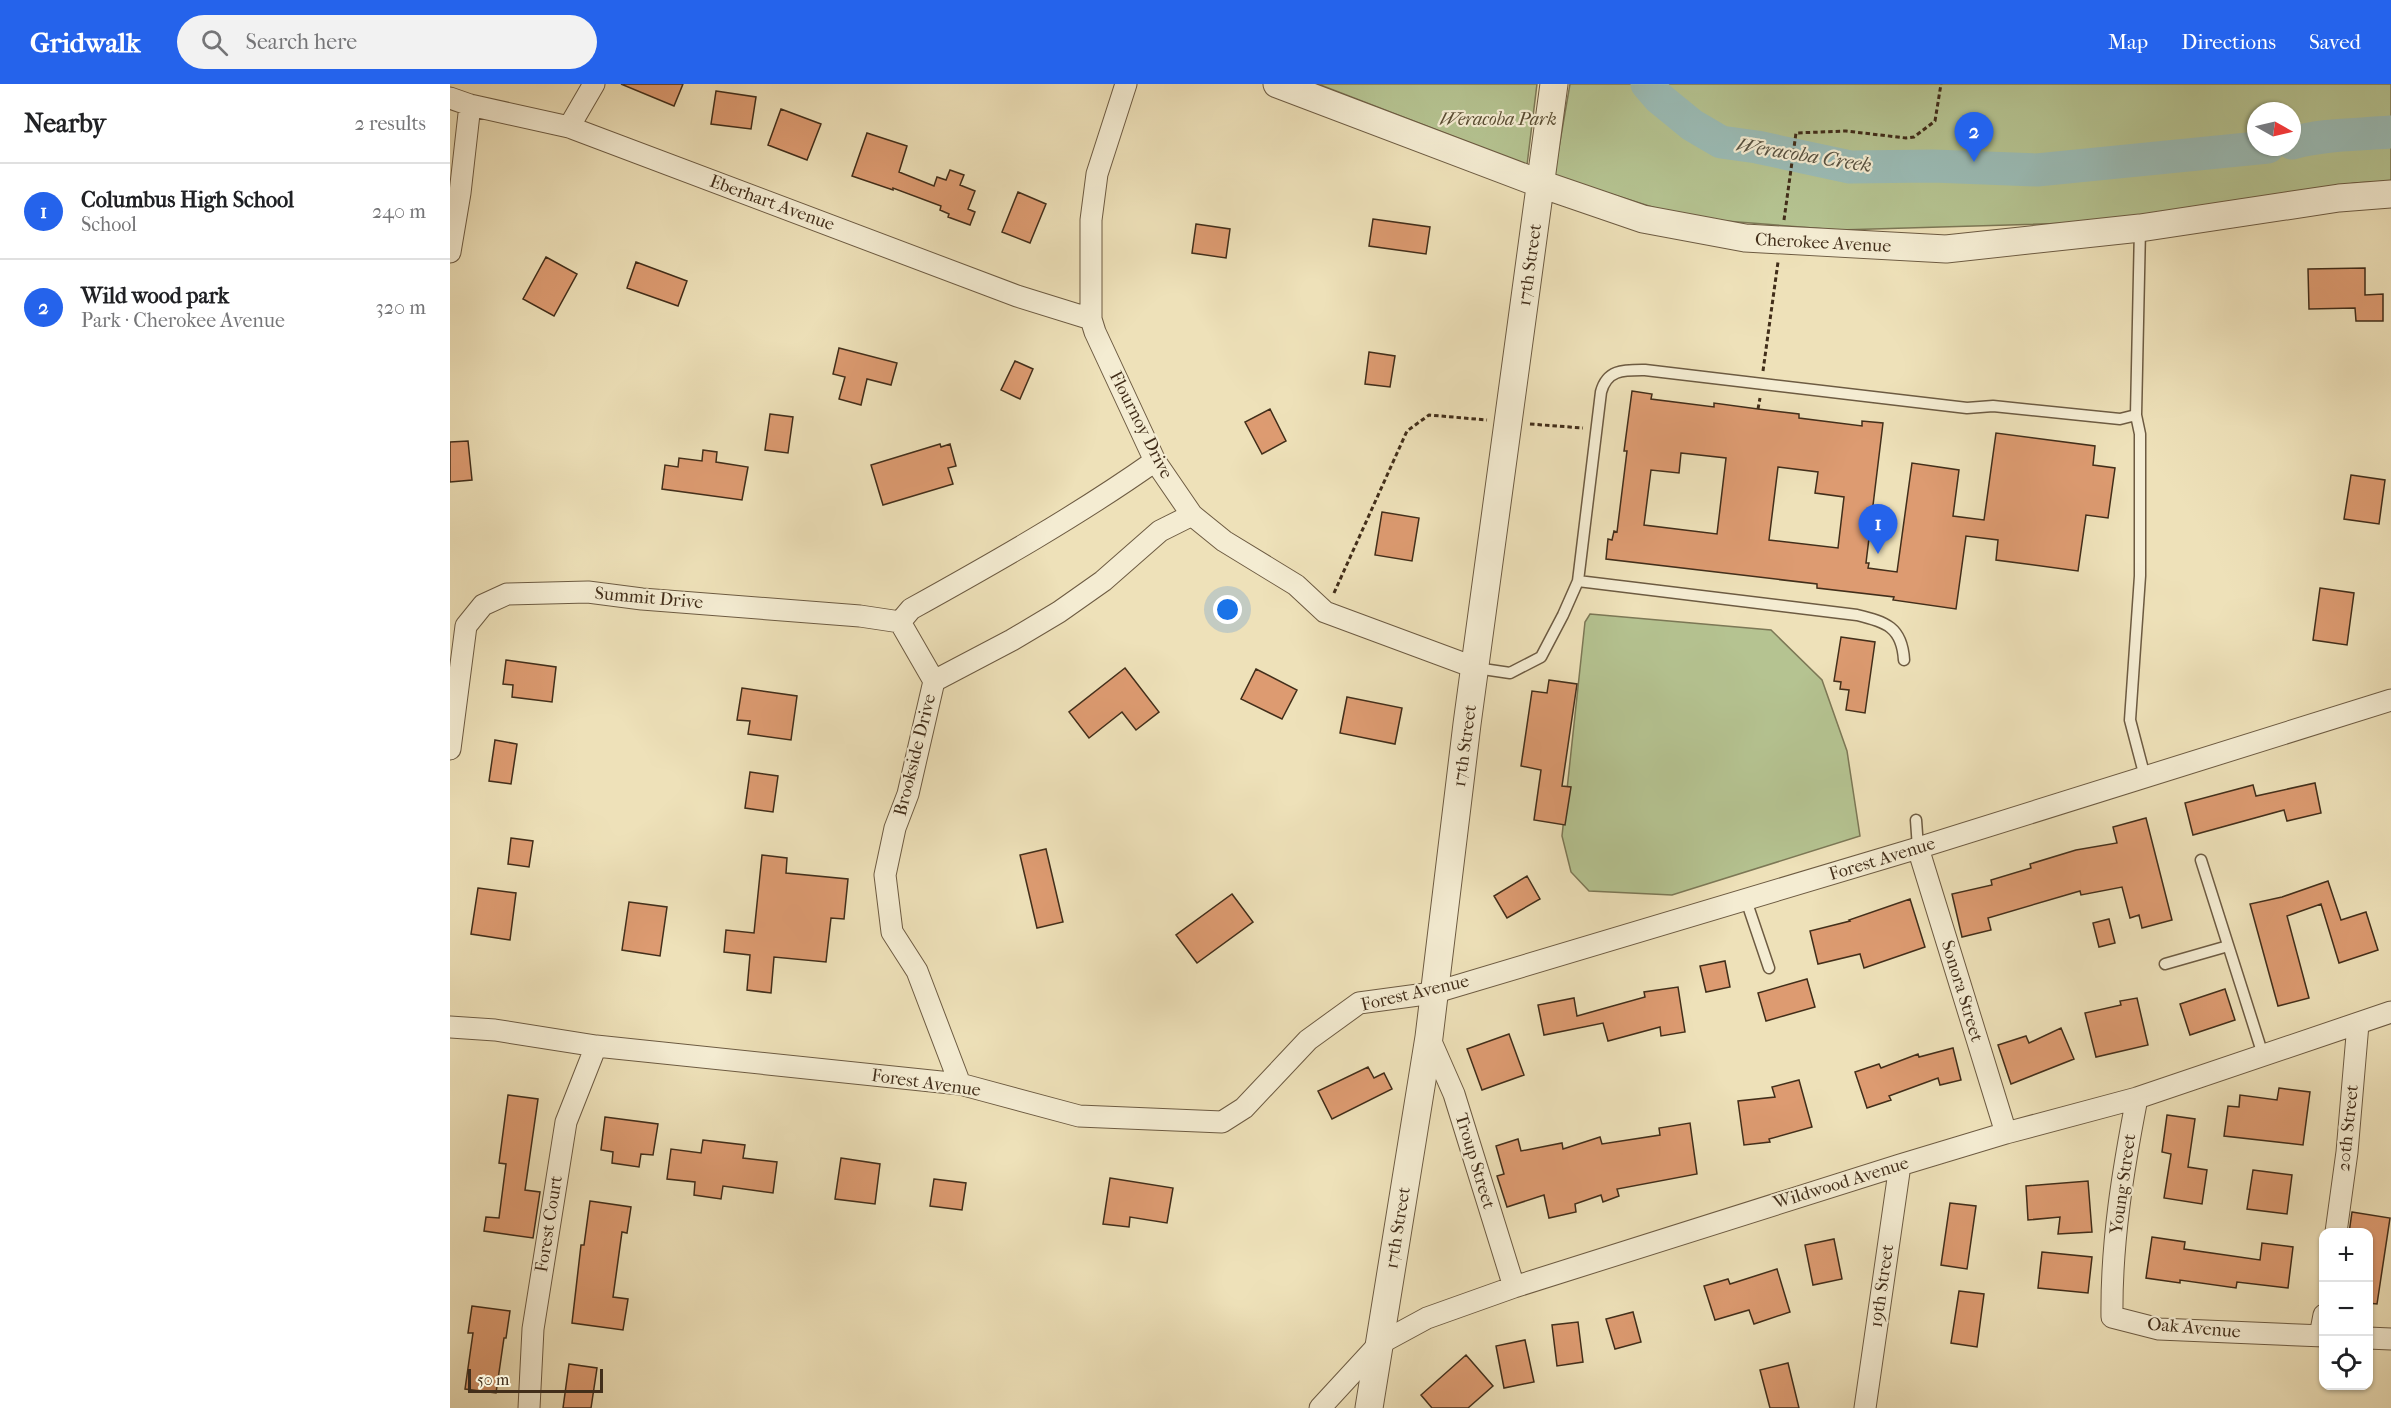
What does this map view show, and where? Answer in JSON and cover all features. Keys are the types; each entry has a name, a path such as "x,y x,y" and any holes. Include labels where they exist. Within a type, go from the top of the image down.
{"street":[{"path":"569,127 594,84"},
{"name":"Flournoy Drive","path":"1126,84 1097,174 1091,220 1091,319 1155,461 1192,515 1224,541 1296,585 1325,612 1476,668"},
{"name":"Cherokee Avenue","path":"1277,84 1541,184 1643,219 1744,238 1946,249 2140,228 2339,198 2391,194"},
{"name":"17th Street","path":"1369,1408 1429,1037 1554,84"},
{"path":"450,252 460,194 460,101"},
{"name":"Eberhart Avenue","path":"460,101 569,127 1017,297 1091,319"},
{"path":"934,681 900,622 910,609 1023,547 1115,490 1155,461"},
{"name":"Brookside Drive","path":"960,1084 917,971 892,932 885,875 895,828 908,794 934,681 1059,612 1103,581 1160,531 1192,515"},
{"name":"Summit Drive","path":"450,749 466,626 483,605 507,594 588,592 642,599 860,616 900,622"},
{"name":"Forest Avenue","path":"450,1027 495,1030 596,1046 960,1084 1079,1116 1222,1122 1244,1108 1308,1040 1359,1003 1433,993 1918,848 2391,700"},
{"name":"Sonora Street","path":"1918,848 2006,1133"},
{"name":"Wildwood Avenue","path":"1320,1408 1379,1344 1427,1318 1514,1287 1900,1165 2006,1133 2137,1098 2391,1012"},
{"name":"20th Street","path":"2337,1228 2348,1152 2358,1024"},
{"name":"Troup Street","path":"1429,1037 1454,1094 1514,1287"},
{"name":"Forest Court","path":"529,1408 533,1329 566,1122 596,1046"},
{"name":"Young Street","path":"2113,1271 2120,1185 2137,1098"},
{"name":"19th Street","path":"1865,1408 1900,1165"},
{"name":"Oak Avenue","path":"2113,1271 2112,1317 2159,1329 2319,1336"},
{"path":"2373,1338 2391,1339"}],"lane":[{"path":"2140,228 2136,415 2140,434 2140,576 2130,720 2145,777"},
{"path":"1476,668 1510,673 1542,657 1578,581 1604,381 1613,373 1645,370 1967,408 1994,406 2120,419 2136,415"},
{"path":"1578,581 1857,615 1893,628 1903,643 1904,660"},
{"path":"1916,820 1918,848"},
{"path":"2200,860 2263,1055"},
{"path":"1746,900 1769,968"},
{"path":"2165,964 2228,946"}],"path":[{"path":"1791,168 1796,133 1846,131 1914,137 1935,121 1941,84"},
{"path":"1766,352 1776,276"},
{"path":"1758,409 1760,399"},
{"path":"1325,612 1407,431 1429,415 1597,429"}],"green space":[{"name":"Weracoba Park","path":"1318,84 1537,84 1527,165"},
{"path":"1570,84 2391,84 2391,181 2355,183 2107,222 1839,230 1687,218 1554,176"},
{"path":"1590,614 1771,630 1822,680 1847,751 1860,836 1672,895 1589,891 1571,872 1562,836 1585,622"}],"building":[{"path":"621,84 683,84 674,106"},
{"path":"716,91 756,97 751,129 711,124"},
{"path":"781,109 821,124 807,160 768,145"},
{"path":"867,133 907,146 899,172 934,186 937,177 946,180 950,170 964,175 960,185 975,191 968,209 975,212 970,225 948,217 949,214 940,210 941,206 852,176"},
{"path":"1018,192 1046,204 1030,243 1002,232"},
{"path":"1373,219 1430,227 1426,254 1369,246"},
{"path":"1196,224 1230,229 1226,258 1192,253"},
{"path":"546,257 577,274 554,316 523,299"},
{"path":"636,262 687,281 678,306 627,288"},
{"path":"2365,268 2365,295 2383,294 2383,321 2356,321 2355,308 2309,309 2308,269"},
{"path":"839,348 897,363 891,385 867,379 861,405 839,399 845,377 833,374"},
{"path":"1369,352 1395,356 1390,387 1365,384"},
{"path":"1015,361 1033,369 1020,399 1001,390"},
{"path":"1632,391 1652,394 1651,399 1714,407 1714,403 1799,414 1799,418 1862,426 1862,421 1883,423 1866,563 1869,563 1868,568 1897,572 1912,463 1959,470 1953,516 1984,520 1996,433 2095,446 2093,465 2115,468 2108,518 2086,515 2078,571 1996,560 1998,540 1966,536 1956,609 1893,600 1894,597 1817,588 1817,584 1606,559 1608,539 1612,540 1614,531 1617,532 1627,451 1624,451","holes":["1681,453 1726,458 1717,534 1644,525 1651,470 1679,473","1778,467 1818,472 1815,493 1844,497 1838,548 1769,540"]},
{"path":"1270,409 1286,441 1262,454 1245,422"},
{"path":"770,414 793,417 788,453 765,450"},
{"path":"468,441 472,480 450,482 450,442"},
{"path":"940,444 941,447 950,444 956,466 948,468 953,484 883,505 871,465"},
{"path":"703,450 717,452 716,462 748,467 742,500 662,489 665,465 678,467 679,458 702,461"},
{"path":"2351,475 2385,480 2379,524 2344,519"},
{"path":"1382,512 1419,518 1412,561 1375,555"},
{"path":"2320,588 2354,593 2347,645 2313,640"},
{"path":"1841,637 1875,642 1865,713 1846,710 1849,690 1840,689 1841,682 1834,681"},
{"path":"506,660 556,667 552,702 512,697 513,685 503,684"},
{"path":"1125,668 1159,712 1136,730 1122,712 1089,738 1069,712"},
{"path":"1256,669 1297,690 1282,719 1241,699"},
{"path":"1549,680 1577,684 1562,786 1571,787 1565,825 1534,820 1541,770 1521,766 1532,691 1547,693"},
{"path":"742,688 797,696 791,740 748,734 750,721 737,720"},
{"path":"1347,697 1402,708 1395,744 1340,733"},
{"path":"495,740 517,744 511,784 489,781"},
{"path":"750,772 778,776 773,812 745,808"},
{"path":"2315,783 2321,813 2287,821 2284,810 2193,835 2185,803 2253,785 2256,796"},
{"path":"2146,818 2172,920 2142,928 2139,915 2130,918 2122,887 2081,895 2080,891 1988,918 1991,930 1962,937 1952,894 1992,885 1991,880 2031,868 2030,864 2076,850 2117,843 2113,827"},
{"path":"511,838 533,841 529,867 508,864"},
{"path":"1046,849 1063,922 1037,928 1020,855"},
{"path":"762,855 787,858 786,873 848,879 844,919 831,918 826,962 774,957 771,993 747,990 750,955 724,952 726,930 754,933"},
{"path":"1527,876 1540,899 1507,918 1494,896"},
{"path":"2328,881 2341,920 2366,912 2378,950 2339,963 2321,904 2287,916 2309,998 2278,1006 2250,904 2282,897"},
{"path":"478,888 516,893 510,940 471,934"},
{"path":"1232,894 1253,922 1197,963 1176,935"},
{"path":"1910,899 1925,947 1864,968 1860,954 1818,964 1810,931 1850,921"},
{"path":"629,902 667,907 660,956 622,950"},
{"path":"2109,919 2115,943 2099,947 2093,923"},
{"path":"1725,961 1730,987 1706,992 1700,966"},
{"path":"1807,979 1815,1007 1766,1021 1758,993"},
{"path":"1678,987 1685,1032 1661,1036 1660,1027 1608,1041 1603,1023 1544,1035 1538,1005 1574,998 1577,1016 1645,997 1644,992"},
{"path":"2225,989 2235,1020 2190,1035 2180,1004"},
{"path":"2137,998 2148,1045 2096,1057 2085,1013 2121,1005 2120,1001"},
{"path":"2061,1028 2074,1059 2011,1084 1998,1045 2026,1036 2029,1043"},
{"path":"1509,1034 1524,1075 1482,1090 1467,1049"},
{"path":"1953,1048 1961,1080 1940,1085 1938,1078 1889,1096 1891,1100 1867,1108 1855,1072 1879,1064 1881,1068 1918,1054 1919,1057"},
{"path":"1368,1067 1374,1078 1384,1073 1392,1089 1332,1119 1318,1091"},
{"path":"1799,1080 1812,1127 1769,1139 1770,1142 1744,1145 1738,1101 1775,1097 1772,1087"},
{"path":"2279,1088 2310,1092 2303,1145 2224,1136 2228,1106 2239,1107 2240,1095 2277,1100"},
{"path":"508,1095 538,1099 525,1190 540,1192 533,1238 484,1231 486,1217 499,1218 506,1164 499,1163"},
{"path":"2167,1115 2195,1119 2188,1167 2207,1170 2202,1204 2164,1198 2171,1154 2162,1152"},
{"path":"605,1117 658,1124 653,1155 641,1154 639,1167 612,1163 613,1152 601,1150"},
{"path":"1690,1123 1697,1174 1617,1189 1619,1196 1603,1202 1601,1195 1575,1204 1576,1212 1549,1218 1544,1195 1507,1207 1497,1176 1504,1174 1496,1146 1518,1139 1521,1151 1562,1143 1563,1149 1600,1137 1602,1144 1660,1135 1659,1128"},
{"path":"703,1140 745,1145 743,1158 777,1162 773,1193 723,1186 721,1199 694,1195 695,1182 667,1179 671,1149 701,1153"},
{"path":"841,1158 880,1164 875,1204 835,1199"},
{"path":"2253,1170 2292,1175 2287,1214 2247,1209"},
{"path":"1110,1178 1173,1188 1167,1223 1130,1217 1129,1227 1103,1224"},
{"path":"934,1179 966,1183 962,1210 930,1206"},
{"path":"2088,1181 2092,1232 2058,1234 2060,1217 2028,1220 2026,1186"},
{"path":"590,1201 631,1207 627,1233 622,1232 613,1297 628,1299 623,1330 572,1323 581,1245 584,1245"},
{"path":"1950,1203 1976,1206 1967,1269 1941,1265"},
{"path":"2352,1212 2390,1218 2377,1304 2373,1304 2373,1228 2350,1228"},
{"path":"2152,1237 2185,1242 2184,1249 2260,1260 2262,1243 2293,1247 2288,1288 2237,1282 2236,1288 2146,1278"},
{"path":"1834,1239 1842,1279 1813,1285 1805,1245"},
{"path":"2042,1252 2092,1257 2088,1293 2038,1288"},
{"path":"1777,1269 1790,1312 1754,1324 1749,1310 1715,1320 1704,1286 1728,1279 1730,1284"},
{"path":"1959,1291 1984,1294 1977,1347 1951,1343"},
{"path":"472,1306 510,1311 496,1393 465,1389 473,1333 468,1333"},
{"path":"1633,1312 1641,1342 1615,1349 1606,1319"},
{"path":"1578,1322 1583,1362 1557,1366 1552,1325"},
{"path":"1525,1340 1534,1382 1504,1388 1496,1346"},
{"path":"1466,1355 1493,1386 1468,1408 1432,1408 1421,1395"},
{"path":"1788,1363 1799,1408 1770,1408 1760,1370"},
{"path":"569,1364 597,1368 591,1408 563,1408"}],"waterway":[{"name":"Weracoba Creek","path":"1647,84 1659,98 1692,125 1721,142 1757,147 1850,167 1933,166 2037,170 2247,149"},
{"name":"Weracoba Creek","path":"2301,141 2328,136 2391,132"}],"place":[{"name":"Wild wood park","path":"1974,162"},
{"name":"Columbus High School","path":"1878,554"}]}
